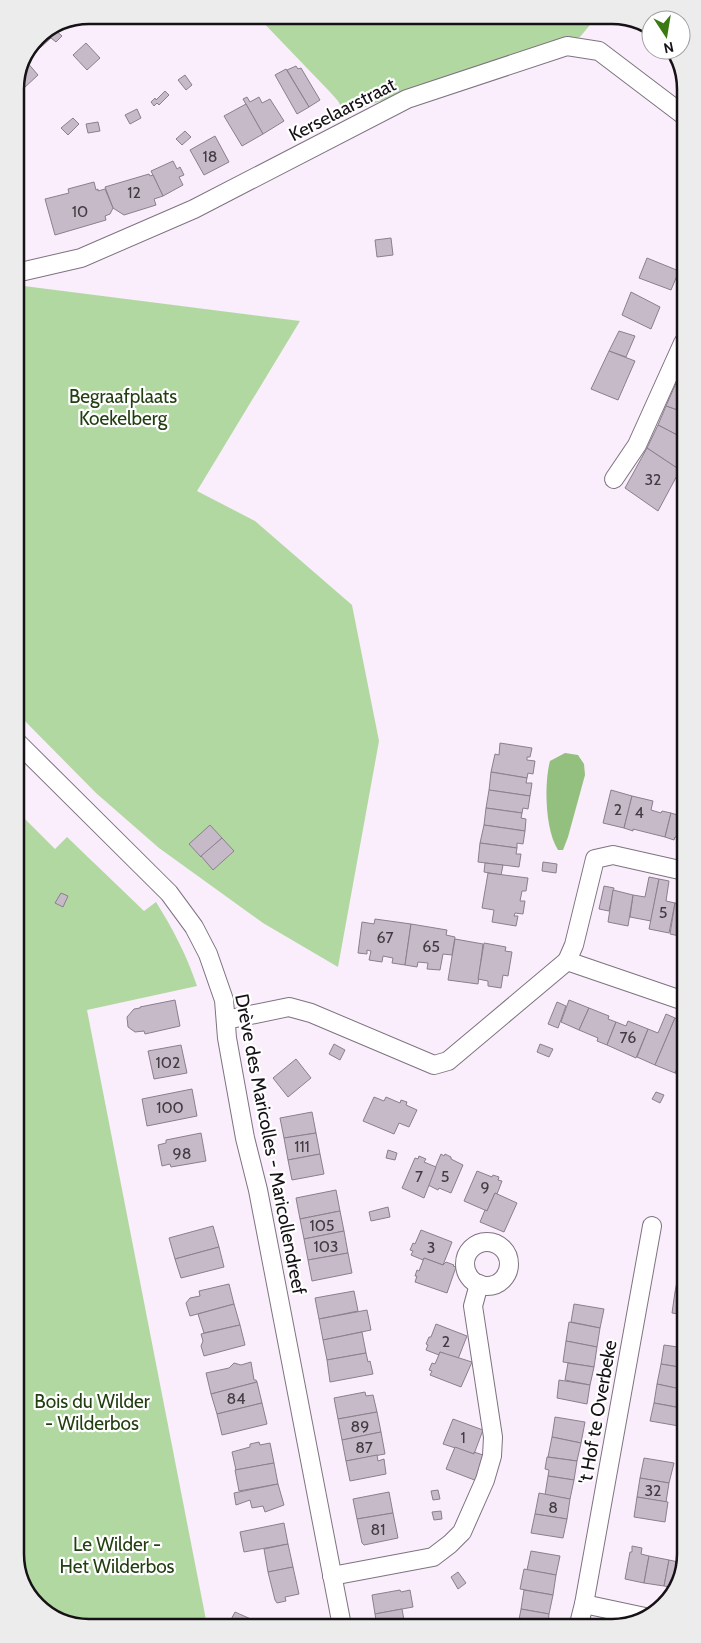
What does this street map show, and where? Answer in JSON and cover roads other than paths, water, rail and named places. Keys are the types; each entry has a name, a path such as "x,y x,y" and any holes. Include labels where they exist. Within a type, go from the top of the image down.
{"street":[{"name":"Kerselaarstraat","path":"24,271 81,258 194,209 407,99 567,46 600,51 677,110"},
{"path":"614,479 637,445 677,356"},
{"name":"Drève des Maricolles - Maricollendreef","path":"24,749 169,893 194,927 208,954 224,1000 227,1038 245,1138 259,1199 341,1619"},
{"path":"226,1020 289,1007 311,1013 434,1065 448,1061 567,961 574,945 596,859 613,855 677,869"},
{"path":"567,961 677,999"},
{"name":"'t Hof te Overbeke","path":"580,1619 652,1226"},
{"path":"332,1576 433,1557 462,1532 485,1480 492,1456 494,1437 473,1306 478,1284"},
{"path":"584,1604 636,1615"}],"park label":[{"name":"Begraafplaats Koekelberg","path":"123,407"},
{"name":"Bois du Wilder - Wilderbos","path":"92,1412"},
{"name":"Le Wilder - Het Wilderbos","path":"117,1555"}]}
